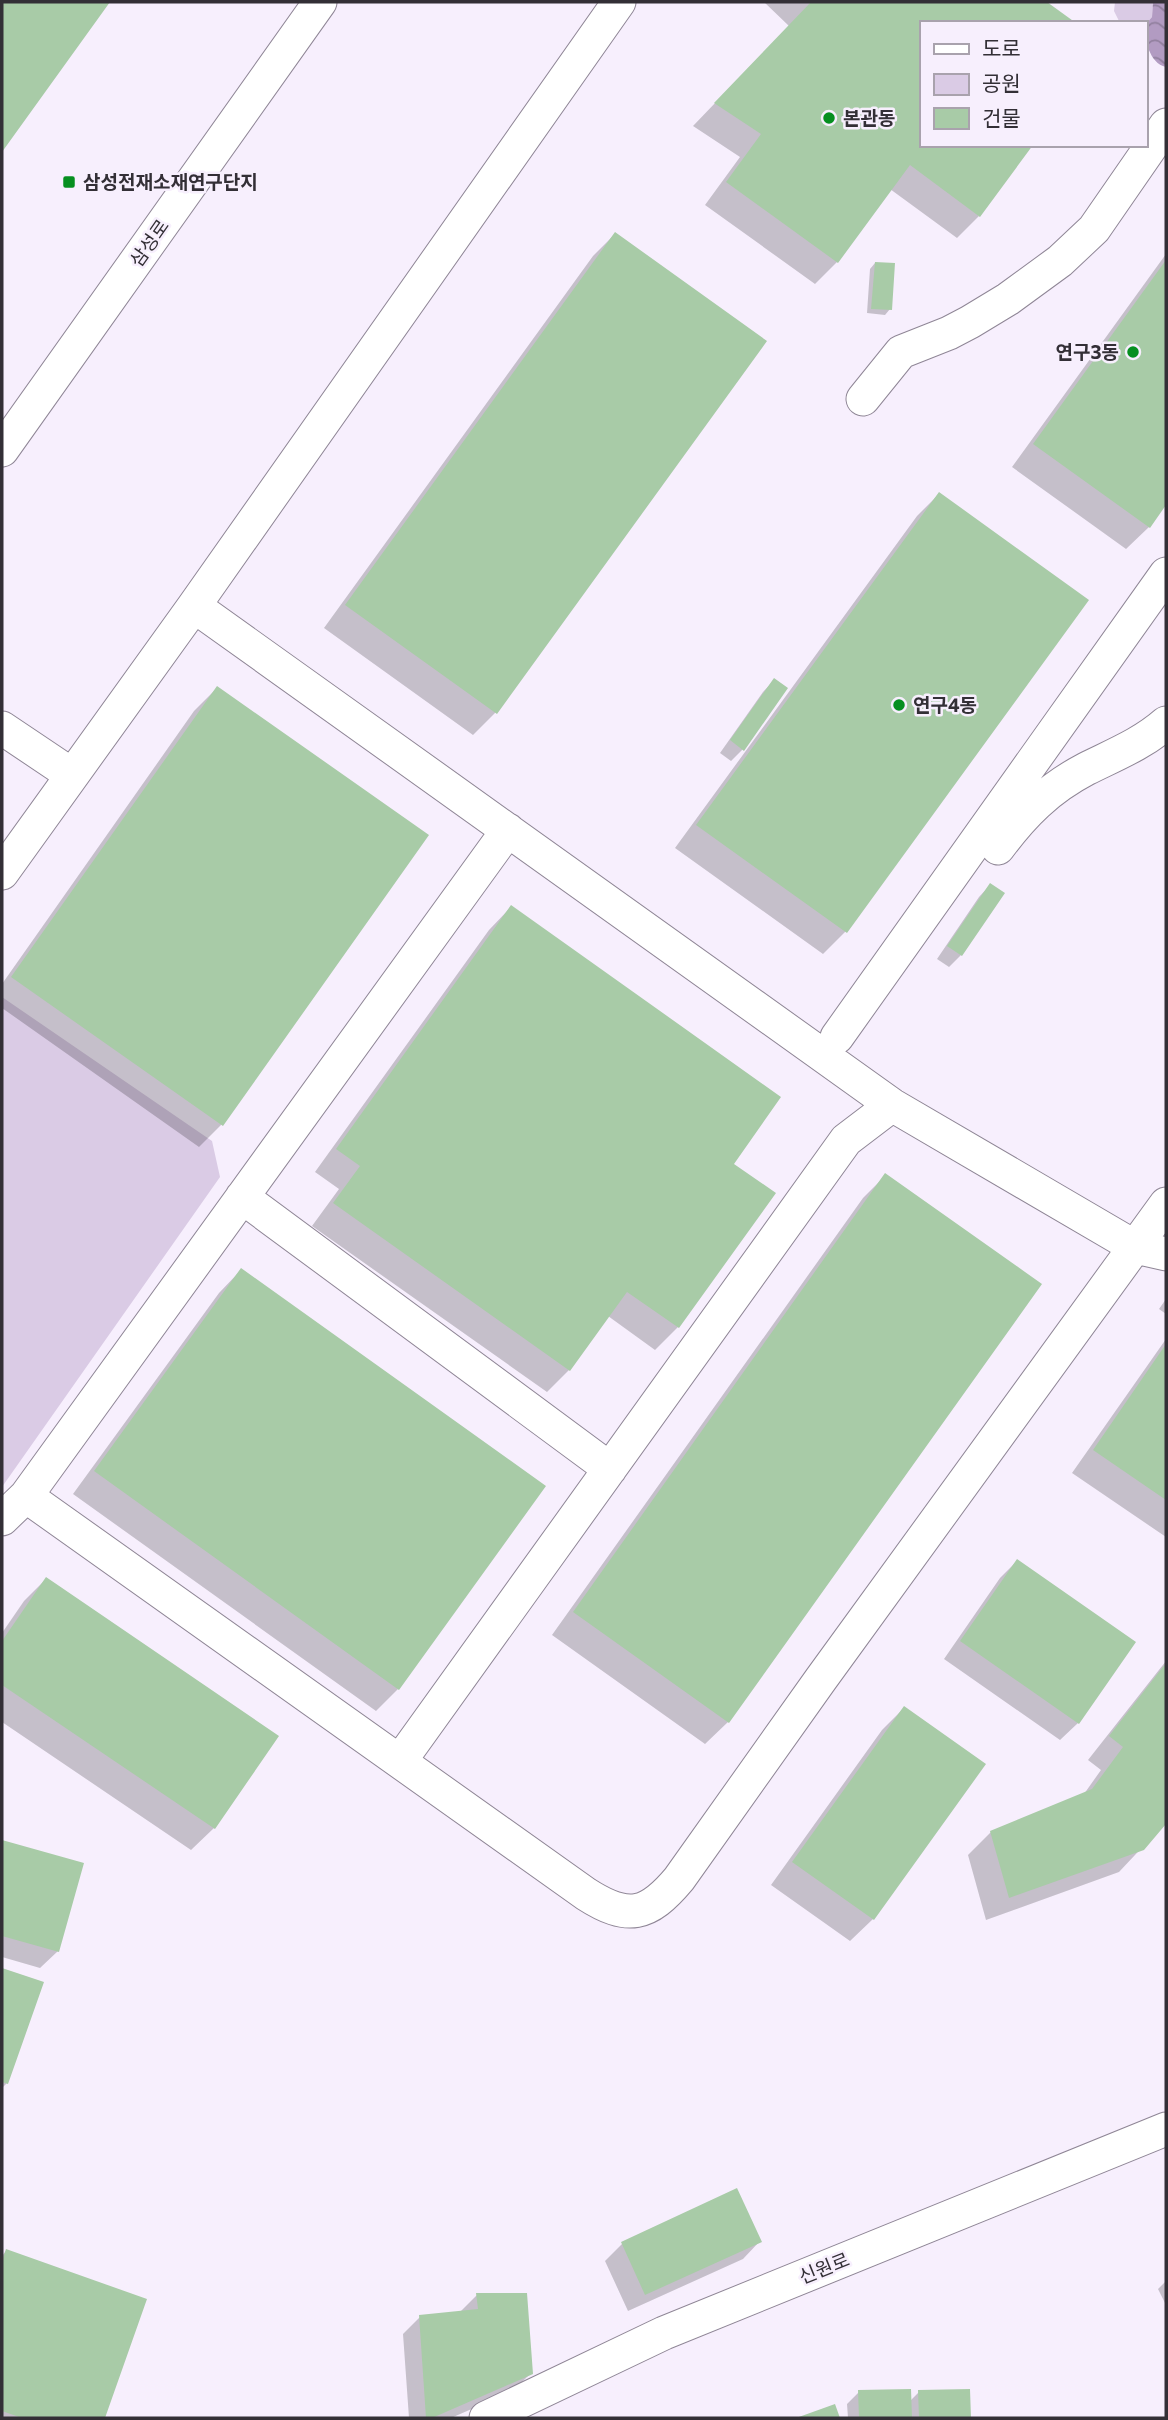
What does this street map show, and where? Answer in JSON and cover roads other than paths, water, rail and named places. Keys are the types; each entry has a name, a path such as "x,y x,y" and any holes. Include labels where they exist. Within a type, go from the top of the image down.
{"street":[{"name":"삼성로","path":"2,450 320,2"},
{"path":"2,873 194,606 619,2"},
{"path":"863,399 901,352 950,333 970,322 1008,299 1069,253 1094,229 1166,125"},
{"path":"1166,574 845,1043 1020,818 1049,792 1147,738 1166,723"},
{"path":"194,606 892,1105 1151,1251"},
{"path":"2,728 72,775"},
{"path":"2,1519 26,1496 508,830"},
{"path":"400,1761 846,1140 892,1105"},
{"path":"242,1197 610,1469"},
{"path":"26,1496 600,1903 614,1909 641,1910 655,1904 679,1880 837,1657 1151,1251 1166,1204"},
{"name":"신원로","path":"486,2418 664,2333 1166,2129"}],"water":[{"path":"1153,2 1166,2 1166,67 1156,61 1147,44 1147,23 1152,17"}],"place":[{"name":"본관동","path":"829,118"},
{"name":"삼성전재소재연구단지","path":"69,182"},
{"name":"연구3동","path":"1133,352"},
{"name":"연구4동","path":"899,705"}]}
